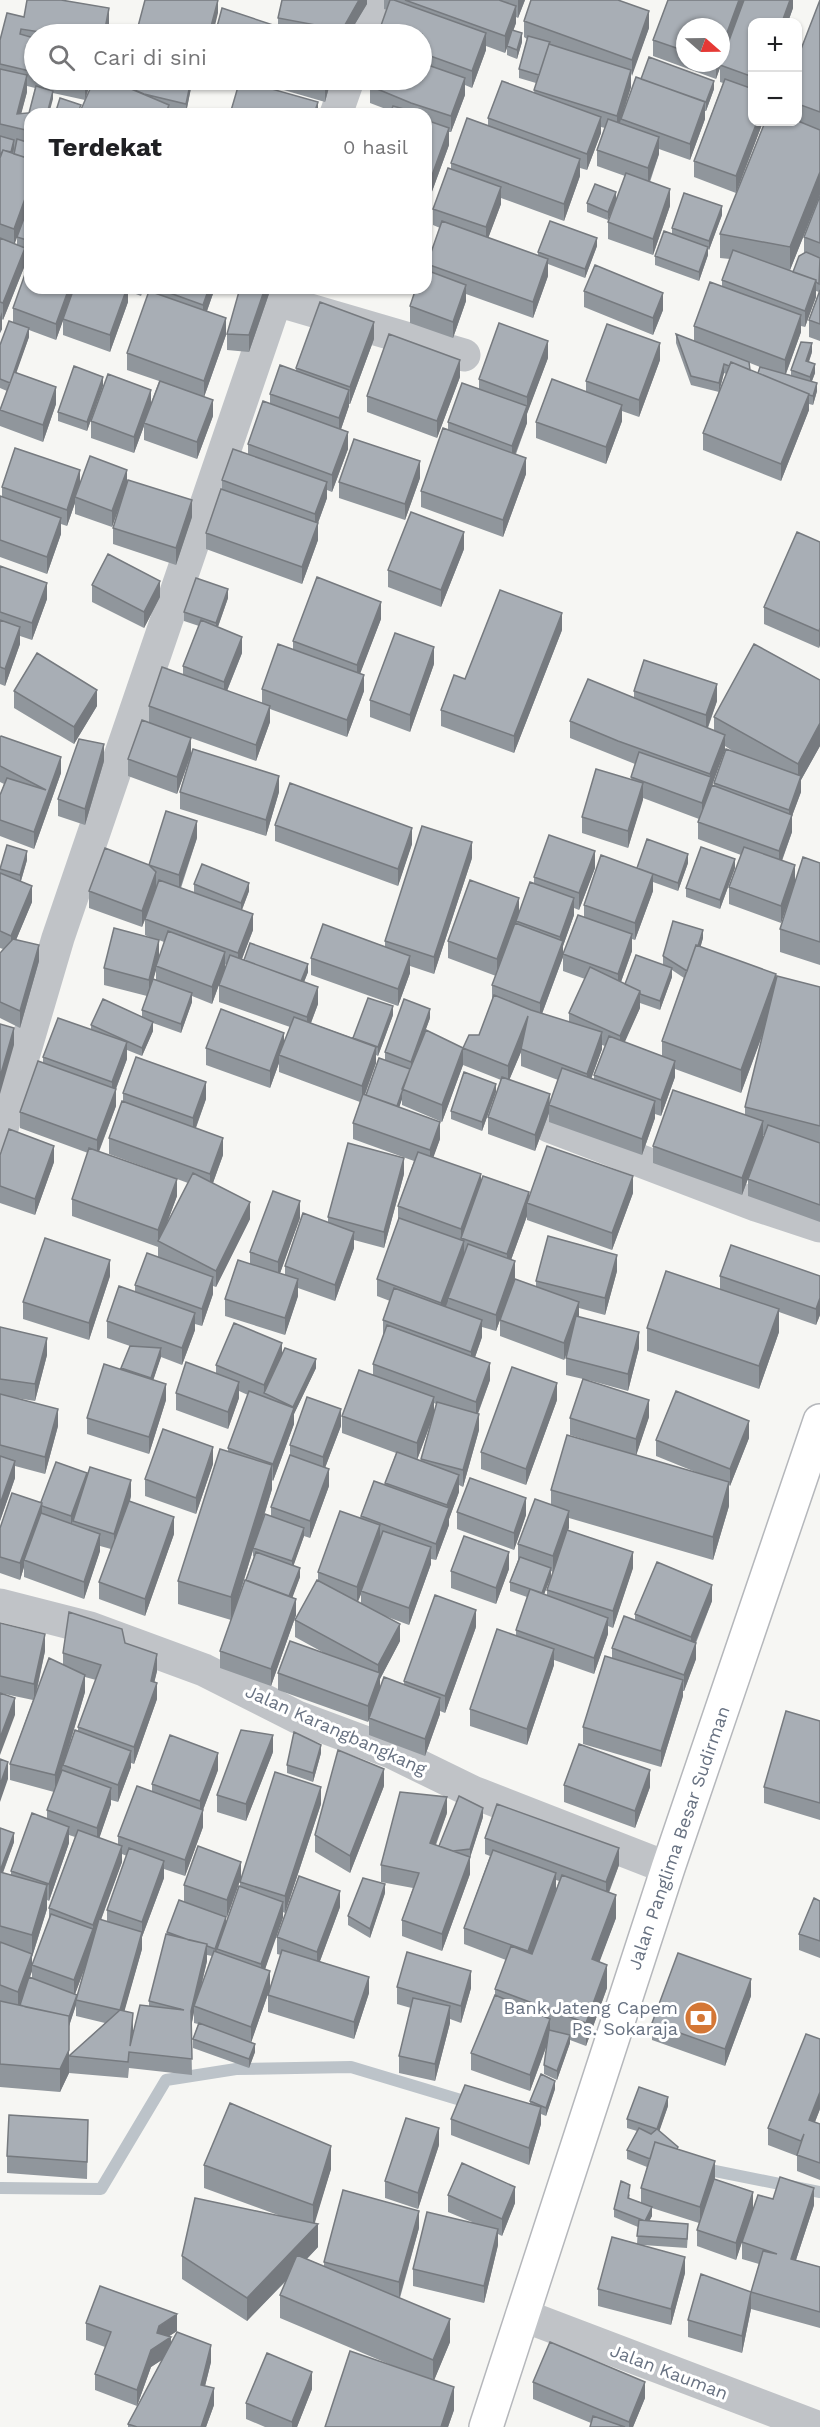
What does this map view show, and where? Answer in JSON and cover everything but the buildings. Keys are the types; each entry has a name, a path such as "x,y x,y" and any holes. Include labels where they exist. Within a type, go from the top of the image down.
{"highway":[{"name":"Jalan Panglima Besar Sudirman","path":"486,2427 668,1868 820,1422"}],"street":[{"path":"367,24 375,0"},
{"path":"338,108 344,90"},
{"path":"0,1135 58,938 278,294 464,355"},
{"path":"549,1126 756,1205 820,1226"},
{"name":"Jalan Karangbangkang","path":"0,1605 90,1628 204,1670 297,1717 391,1752 473,1792 668,1868"},
{"name":"Jalan Kauman","path":"522,2315 817,2427"}],"waterway":[{"path":"0,2188 101,2189 166,2080 236,2069 351,2067 474,2104"},
{"path":"700,2168 820,2192"}],"place":[{"name":"Bank Jateng Capem Ps. Sokaraja","path":"701,2018"}]}
